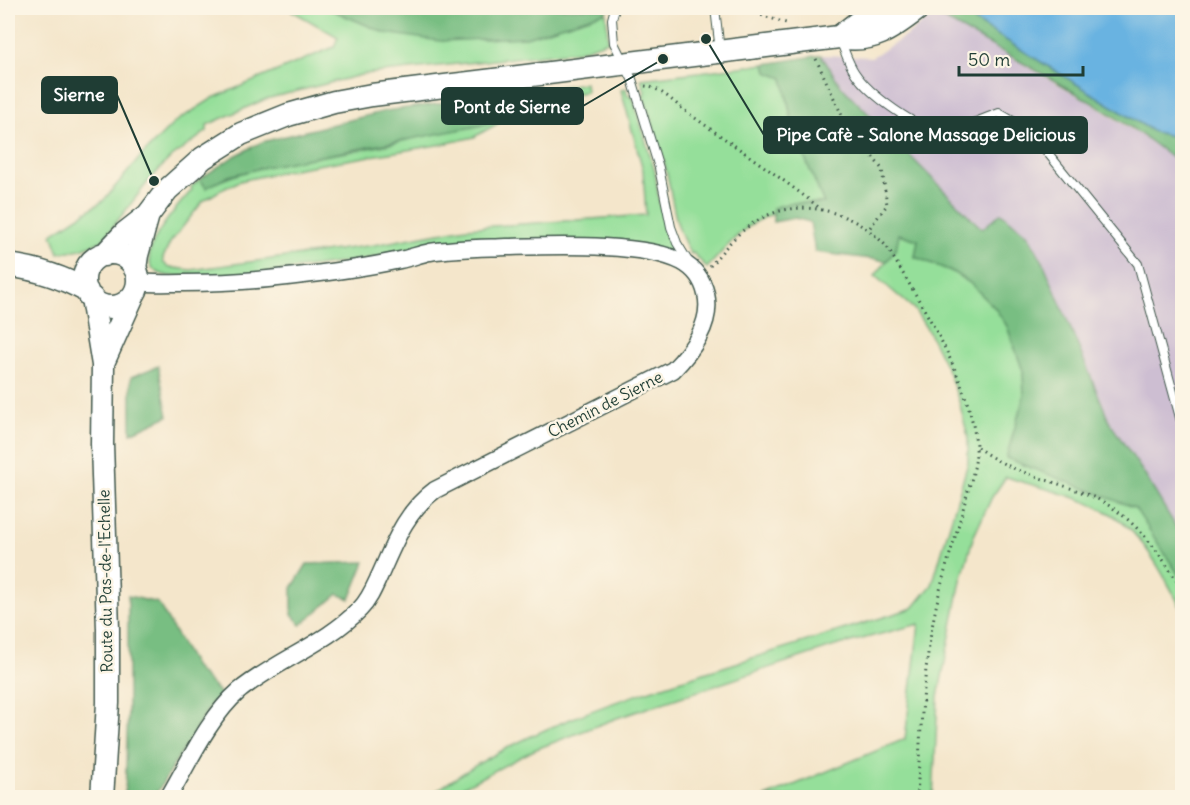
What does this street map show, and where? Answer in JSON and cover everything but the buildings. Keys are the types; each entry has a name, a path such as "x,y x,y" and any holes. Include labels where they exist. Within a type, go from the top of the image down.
{"main road":[{"name":"Route du Pas-de-l'Echelle","path":"846,36 884,8"},
{"name":"Route du Pas-de-l'Echelle","path":"101,256 148,215 167,190 203,158 241,134 288,115 334,102 372,95 629,74 720,51 846,36 866,39 896,24 919,8"},
{"name":"Route du Pas-de-l'Echelle","path":"103,365 135,283 137,255 148,215"},
{"path":"8,265 33,268 63,278 98,303 112,307 119,306 135,283 130,261 113,254 33,268"},
{"path":"89,295 85,282 86,272 90,263 101,256"},
{"name":"Route du Pas-de-l'Echelle","path":"89,295 103,365 102,444 108,704 102,798"}],"street":[{"path":"135,283 222,282 350,270 402,260 429,252 470,248 552,247 651,252 702,271"},
{"name":"Chemin de Sierne","path":"168,798 210,728 230,700 280,663 318,642 360,609 370,594 402,525 426,497 435,490 673,370 693,348 704,322 707,297 702,271"}],"lane":[{"path":"615,8 612,19 614,43 629,74 659,168 671,227 677,243 702,271"},
{"path":"715,8 720,51"},
{"path":"846,36 849,61 864,84 907,117 926,127 943,131 999,113 1030,131 1138,264 1182,425"}],"path":[{"path":"752,8 760,15 789,24"},
{"path":"814,54 844,120 882,169 887,205 868,230"},
{"path":"629,74 654,87 823,210"},
{"path":"702,271 743,230 766,216 794,208 823,210 856,221 878,236 887,248 936,332 961,386 972,419 976,447 974,468 940,590 932,632 924,689 917,798"},
{"path":"976,447 993,460 1012,469 1091,496 1121,512 1149,541 1182,591"}],"shaded area":[{"path":"935,14 1089,102 1163,150 1182,166 1182,537 1110,423 1043,262 1028,235 982,230 841,86 821,55 872,57 906,36"}],"green space":[{"path":"287,8 327,8 385,33 526,37 606,12 608,41 579,51 365,74 266,99 207,125 207,131 168,160 147,183 102,241 81,249 59,253 52,234 103,201 142,155 175,122 213,98 334,47 338,37"},
{"path":"327,8 608,8 606,12 526,37 440,41 385,33"},
{"path":"945,8 954,8 1154,132 1172,136 1182,149 1182,166 1154,144 1094,104 935,14"},
{"path":"821,55 841,86 982,229 1001,213 1028,235 1043,262 1110,423 1182,537 1182,580 1135,508 1006,458 1024,396 1023,371 1007,326 995,308 970,283 951,271 915,257 918,240 899,234 896,249 887,261 815,252 810,222 795,218 773,222 773,208 790,203 824,203 794,132 783,78 767,72 765,64"},
{"path":"765,64 767,72 783,78 794,132 824,203 790,203 773,208 773,214 753,223 707,268 693,253 691,254 678,226 663,158 643,95 645,92 641,79"},
{"path":"585,83 586,92 554,96 532,104 474,137 299,168 240,181 203,201 170,243 163,262 167,266 191,270 374,245 466,228 646,215 643,170 621,90 626,88 628,96 632,95 655,172 659,203 675,252 431,245 361,260 258,274 169,276 155,271 150,262 151,250 156,237 192,190 191,187 200,179 206,187 229,177 276,164 414,138 530,102 528,91"},
{"path":"528,91 530,102 489,124 269,166 229,176 206,188 200,179 233,157 262,142 386,111"},
{"path":"898,234 918,240 915,257 951,271 970,283 995,308 1007,326 1023,371 1024,396 1007,458 1136,508 1182,580 1182,610 1152,557 1123,523 1087,502 1006,477 992,497 973,538 961,580 938,697 933,797 765,797 905,739 919,624 835,646 617,718 534,750 447,797 427,798 494,755 604,706 913,608 932,585 968,463 968,437 959,401 948,371 927,329 914,309 875,276 896,249"},
{"path":"158,366 168,416 131,433 131,377"},
{"path":"365,562 350,599 338,594 301,625 292,614 292,588 307,564"},
{"path":"128,596 158,603 196,669 221,694 212,703 154,797 125,797"}],"water":[{"path":"954,8 1182,8 1182,149 1172,136 1154,132"}],"place":[{"name":"Pipe Cafè - Salone Massage Delicious","path":"706,39"},
{"name":"Pont de Sierne","path":"663,59"},
{"name":"Sierne","path":"154,181"}]}
